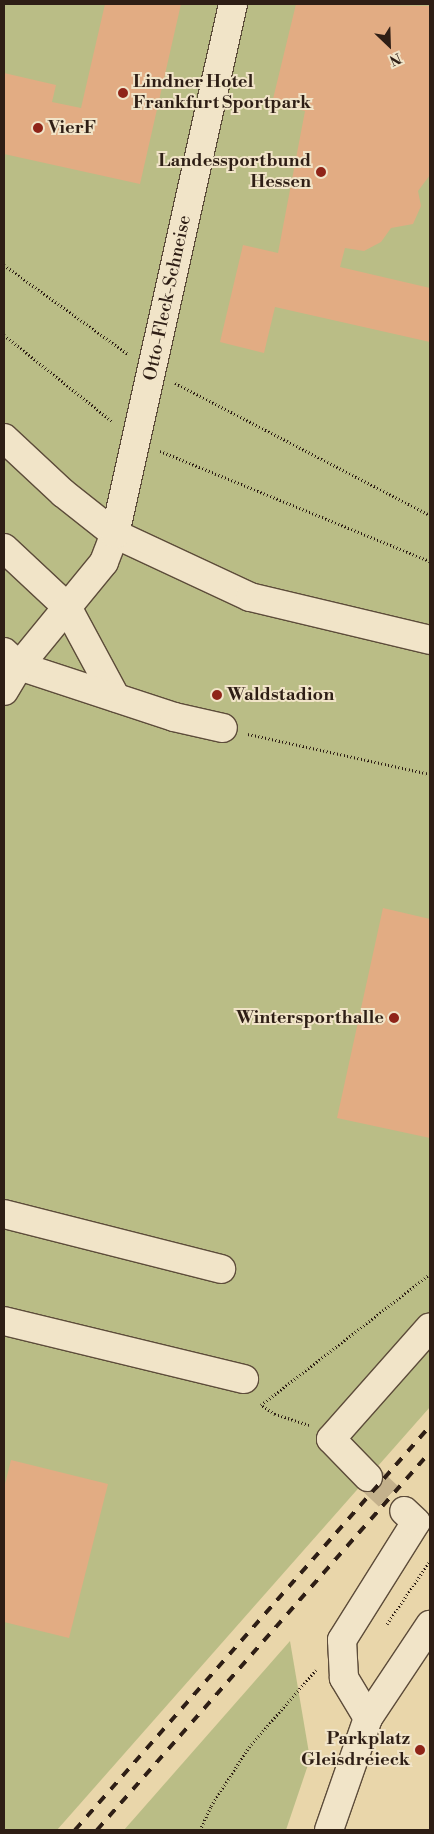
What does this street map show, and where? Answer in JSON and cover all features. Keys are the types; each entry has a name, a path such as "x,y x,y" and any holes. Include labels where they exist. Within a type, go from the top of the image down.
{"street":[{"name":"Otto-Fleck-Schneise","path":"4,690 12,659 67,607 104,562 115,534 233,4"},
{"path":"4,438 63,493 115,534 250,597 430,640"},
{"path":"4,548 67,607 116,698"},
{"path":"12,659 116,698 223,728"},
{"path":"4,1214 221,1269"},
{"path":"4,1321 244,1379"},
{"path":"368,1477 331,1439 430,1327"},
{"path":"368,1718 344,1678 342,1640 416,1522 404,1511"},
{"path":"329,1830 368,1718 430,1626"}],"path":[{"path":"4,265 152,371 430,515"},
{"path":"4,335 137,441 430,562"},
{"path":"223,728 430,774"},
{"path":"316,1428 275,1414 261,1405 430,1274"},
{"path":"200,1830 211,1806 249,1747 342,1640"}],"green space":[{"name":"Waldstadion","path":"4,4 430,4 430,1407 57,1830 4,1830"},
{"path":"290,1641 310,1759 286,1830 124,1830"}],"building":[{"name":"Lindner Hotel Frankfurt Sportpark","path":"105,4 181,4 140,184 4,154 4,73 56,85 52,102 81,108"},
{"path":"296,4 430,6 430,175 418,191 421,206 413,224 391,228 381,242 364,251 345,248 340,267 430,288 430,342 275,307 264,353 220,342 243,245 278,253 305,111 272,103"},
{"name":"Wintersporthalle","path":"383,908 430,919 430,1138 337,1118"},
{"path":"11,1460 108,1484 69,1638 4,1622 4,1488"}],"tunnel":[{"path":"368,1477 404,1511"}],"railway":[{"path":"75,1830 430,1426"},
{"path":"97,1830 430,1452"}],"place":[{"name":"Lindner Hotel Frankfurt Sportpark","path":"123,93"},
{"name":"VierF","path":"38,128"},
{"name":"Landessportbund Hessen","path":"321,172"},
{"name":"Waldstadion","path":"217,695"},
{"name":"Wintersporthalle","path":"394,1018"},
{"name":"Parkplatz Gleisdreieck","path":"420,1750"}]}
